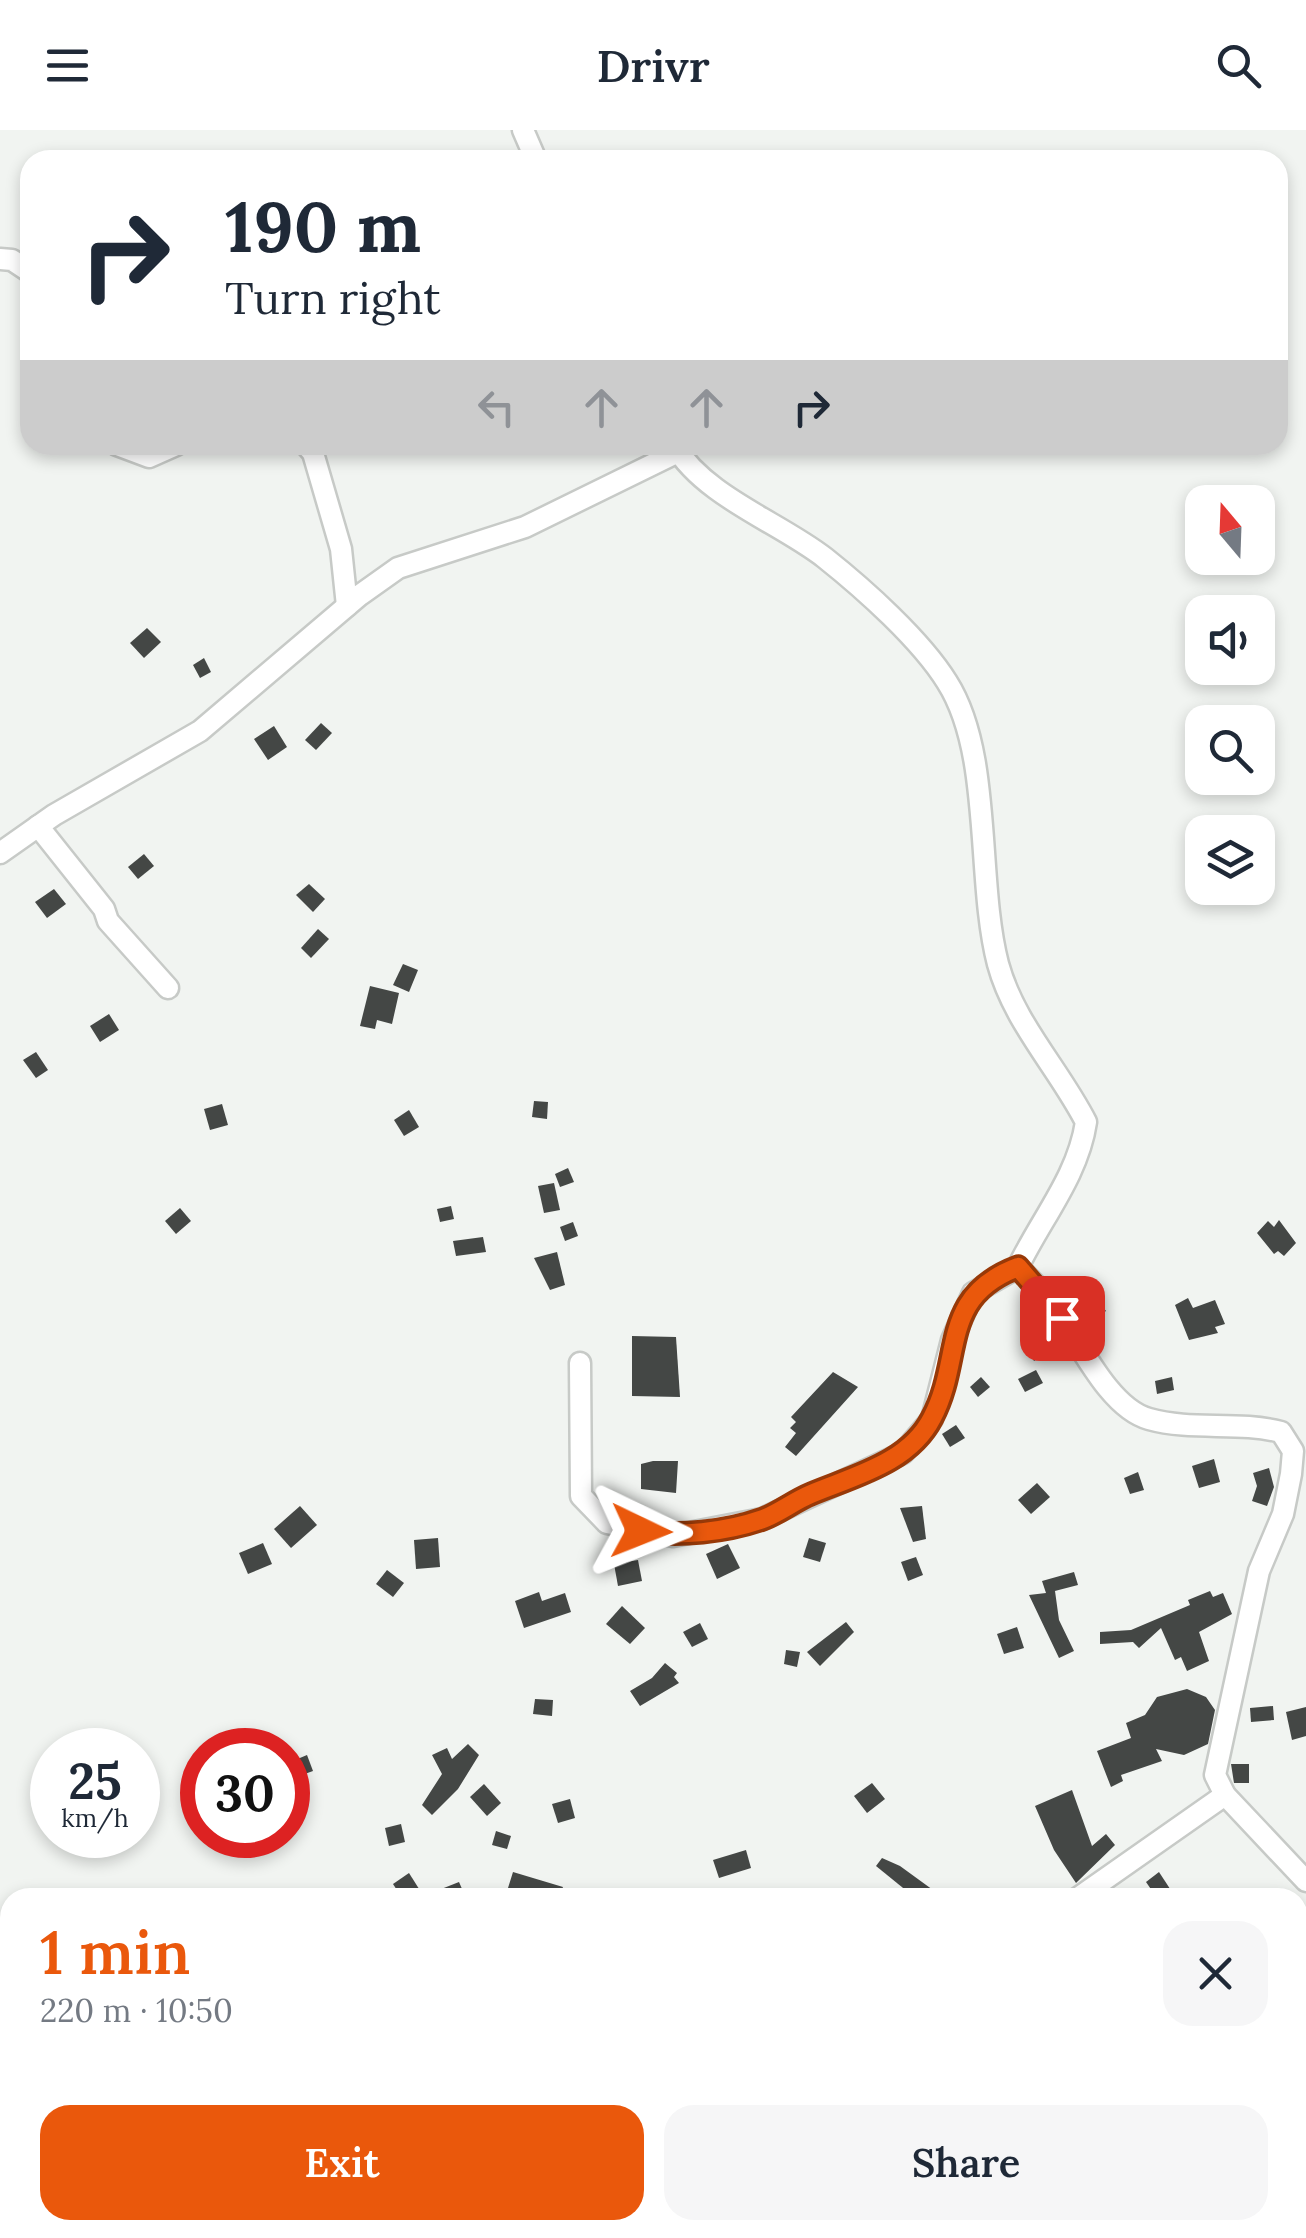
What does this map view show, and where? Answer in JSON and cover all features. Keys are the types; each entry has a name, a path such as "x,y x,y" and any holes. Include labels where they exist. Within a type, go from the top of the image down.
{"street":[{"path":"313,455 341,548 346,606"},
{"path":"0,853 38,826 200,731 346,606 398,568 525,527 663,455"},
{"path":"580,1363 581,1496 607,1523 673,1536 762,1519 904,1453 932,1419 952,1340 974,1292 1018,1267 1068,1179 1082,1147 1086,1122 1018,1011 999,966 988,908 978,790 950,686 931,658 826,559 714,484 683,455"},
{"path":"38,826 104,910 108,921 168,988"},
{"path":"1018,1267 1049,1299 1101,1378 1146,1419 1255,1425 1281,1432 1293,1451 1284,1514 1258,1570 1215,1775 1225,1795 1306,1881"},
{"path":"1092,1888 1225,1795"}],"building":[{"path":"147,628 161,642 144,658 130,643"},
{"path":"204,658 211,672 200,678 193,665"},
{"path":"321,723 332,733 316,750 305,740"},
{"path":"274,726 287,747 268,760 254,739"},
{"path":"144,854 154,866 138,879 128,867"},
{"path":"309,884 325,899 313,912 296,895"},
{"path":"54,889 66,904 47,918 35,902"},
{"path":"318,929 329,939 311,958 301,948"},
{"path":"403,964 418,970 409,992 393,985"},
{"path":"370,986 399,993 392,1024 377,1020 375,1029 360,1026"},
{"path":"109,1014 119,1030 100,1042 90,1026"},
{"path":"36,1052 48,1070 36,1078 23,1060"},
{"path":"534,1101 548,1102 547,1119 532,1117"},
{"path":"222,1104 228,1125 210,1130 204,1109"},
{"path":"409,1110 419,1127 404,1136 394,1120"},
{"path":"568,1168 574,1182 560,1187 555,1174"},
{"path":"554,1183 560,1210 544,1213 538,1186"},
{"path":"451,1206 454,1219 440,1222 437,1209"},
{"path":"180,1208 191,1221 176,1234 165,1221"},
{"path":"1279,1220 1296,1243 1284,1256 1278,1251 1274,1254 1257,1233 1268,1221 1274,1227"},
{"path":"573,1222 578,1236 565,1241 560,1227"},
{"path":"483,1237 486,1252 456,1256 453,1241"},
{"path":"557,1252 565,1285 550,1290 534,1258"},
{"path":"1094,1296 1106,1311 1086,1323 1076,1309"},
{"path":"1188,1298 1193,1308 1215,1300 1225,1324 1215,1327 1218,1333 1189,1340 1175,1305"},
{"path":"632,1336 676,1337 680,1397 632,1396"},
{"path":"1041,1337 1049,1352 1034,1361 1025,1346"},
{"path":"1036,1370 1043,1383 1025,1392 1018,1379"},
{"path":"833,1372 858,1387 796,1456 785,1447 796,1433 790,1428 796,1422 791,1417"},
{"path":"981,1377 990,1387 978,1397 970,1387"},
{"path":"1172,1377 1174,1390 1157,1394 1155,1381"},
{"path":"956,1425 965,1438 950,1447 942,1434"},
{"path":"1214,1459 1220,1482 1199,1488 1192,1466"},
{"path":"678,1461 676,1493 641,1489 641,1464"},
{"path":"1269,1468 1274,1487 1267,1506 1252,1501 1257,1486 1253,1473"},
{"path":"1138,1472 1144,1490 1130,1494 1124,1478"},
{"path":"1037,1483 1050,1497 1031,1514 1018,1500"},
{"path":"300,1506 317,1525 291,1548 274,1529"},
{"path":"922,1506 926,1539 913,1542 900,1508"},
{"path":"438,1538 440,1567 416,1569 414,1540"},
{"path":"809,1538 826,1543 820,1562 803,1557"},
{"path":"263,1543 272,1564 248,1574 239,1553"},
{"path":"728,1544 740,1568 717,1579 706,1554"},
{"path":"916,1557 923,1575 908,1581 901,1562"},
{"path":"638,1560 642,1581 618,1586 614,1564"},
{"path":"387,1570 404,1583 393,1597 376,1584"},
{"path":"1074,1572 1078,1585 1051,1592 1055,1591 1059,1620 1074,1651 1059,1658 1029,1595 1046,1593 1042,1581"},
{"path":"1210,1591 1213,1597 1223,1593 1232,1614 1199,1632 1209,1661 1187,1671 1181,1657 1175,1660 1161,1628 1139,1648 1133,1642 1100,1644 1100,1632 1131,1630 1190,1605 1188,1600"},
{"path":"539,1592 542,1601 565,1593 571,1612 524,1628 515,1601"},
{"path":"622,1606 645,1628 630,1644 606,1624"},
{"path":"846,1622 854,1632 820,1666 807,1652"},
{"path":"700,1623 708,1639 692,1647 683,1632"},
{"path":"1017,1627 1024,1648 1004,1654 997,1634"},
{"path":"786,1650 800,1652 797,1667 784,1664"},
{"path":"665,1663 677,1673 674,1677 679,1683 640,1706 630,1691 652,1678"},
{"path":"1187,1689 1206,1697 1215,1710 1208,1744 1184,1755 1156,1749 1162,1761 1121,1775 1123,1781 1111,1787 1097,1751 1131,1738 1126,1723 1145,1715 1157,1697"},
{"path":"535,1699 553,1700 552,1716 533,1714"},
{"path":"1273,1706 1274,1720 1251,1722 1250,1708"},
{"path":"1306,1707 1306,1736 1292,1740 1286,1712"},
{"path":"468,1744 479,1755 458,1789 432,1815 422,1805 442,1774 432,1755 447,1748 452,1759"},
{"path":"1231,1764 1249,1764 1249,1783 1234,1783"},
{"path":"872,1783 885,1799 867,1813 854,1796"},
{"path":"484,1784 501,1803 487,1816 470,1797"},
{"path":"1072,1790 1092,1846 1106,1834 1115,1845 1076,1883 1054,1850 1035,1806"},
{"path":"570,1799 575,1818 558,1823 552,1804"},
{"path":"401,1824 405,1842 389,1846 385,1828"},
{"path":"496,1831 511,1836 507,1849 492,1845"},
{"path":"746,1850 751,1868 719,1878 713,1860"},
{"path":"882,1858 930,1888 903,1888 876,1866"},
{"path":"513,1872 563,1887 563,1888 508,1888"},
{"path":"1159,1872 1169,1888 1150,1888 1146,1882"},
{"path":"409,1873 418,1888 396,1888 393,1884"}],"route":[{"path":"641,1531 673,1536 762,1519 904,1453 932,1419 947,1374 952,1340 967,1304 974,1292 1002,1273 1018,1267 1062,1318"}]}
